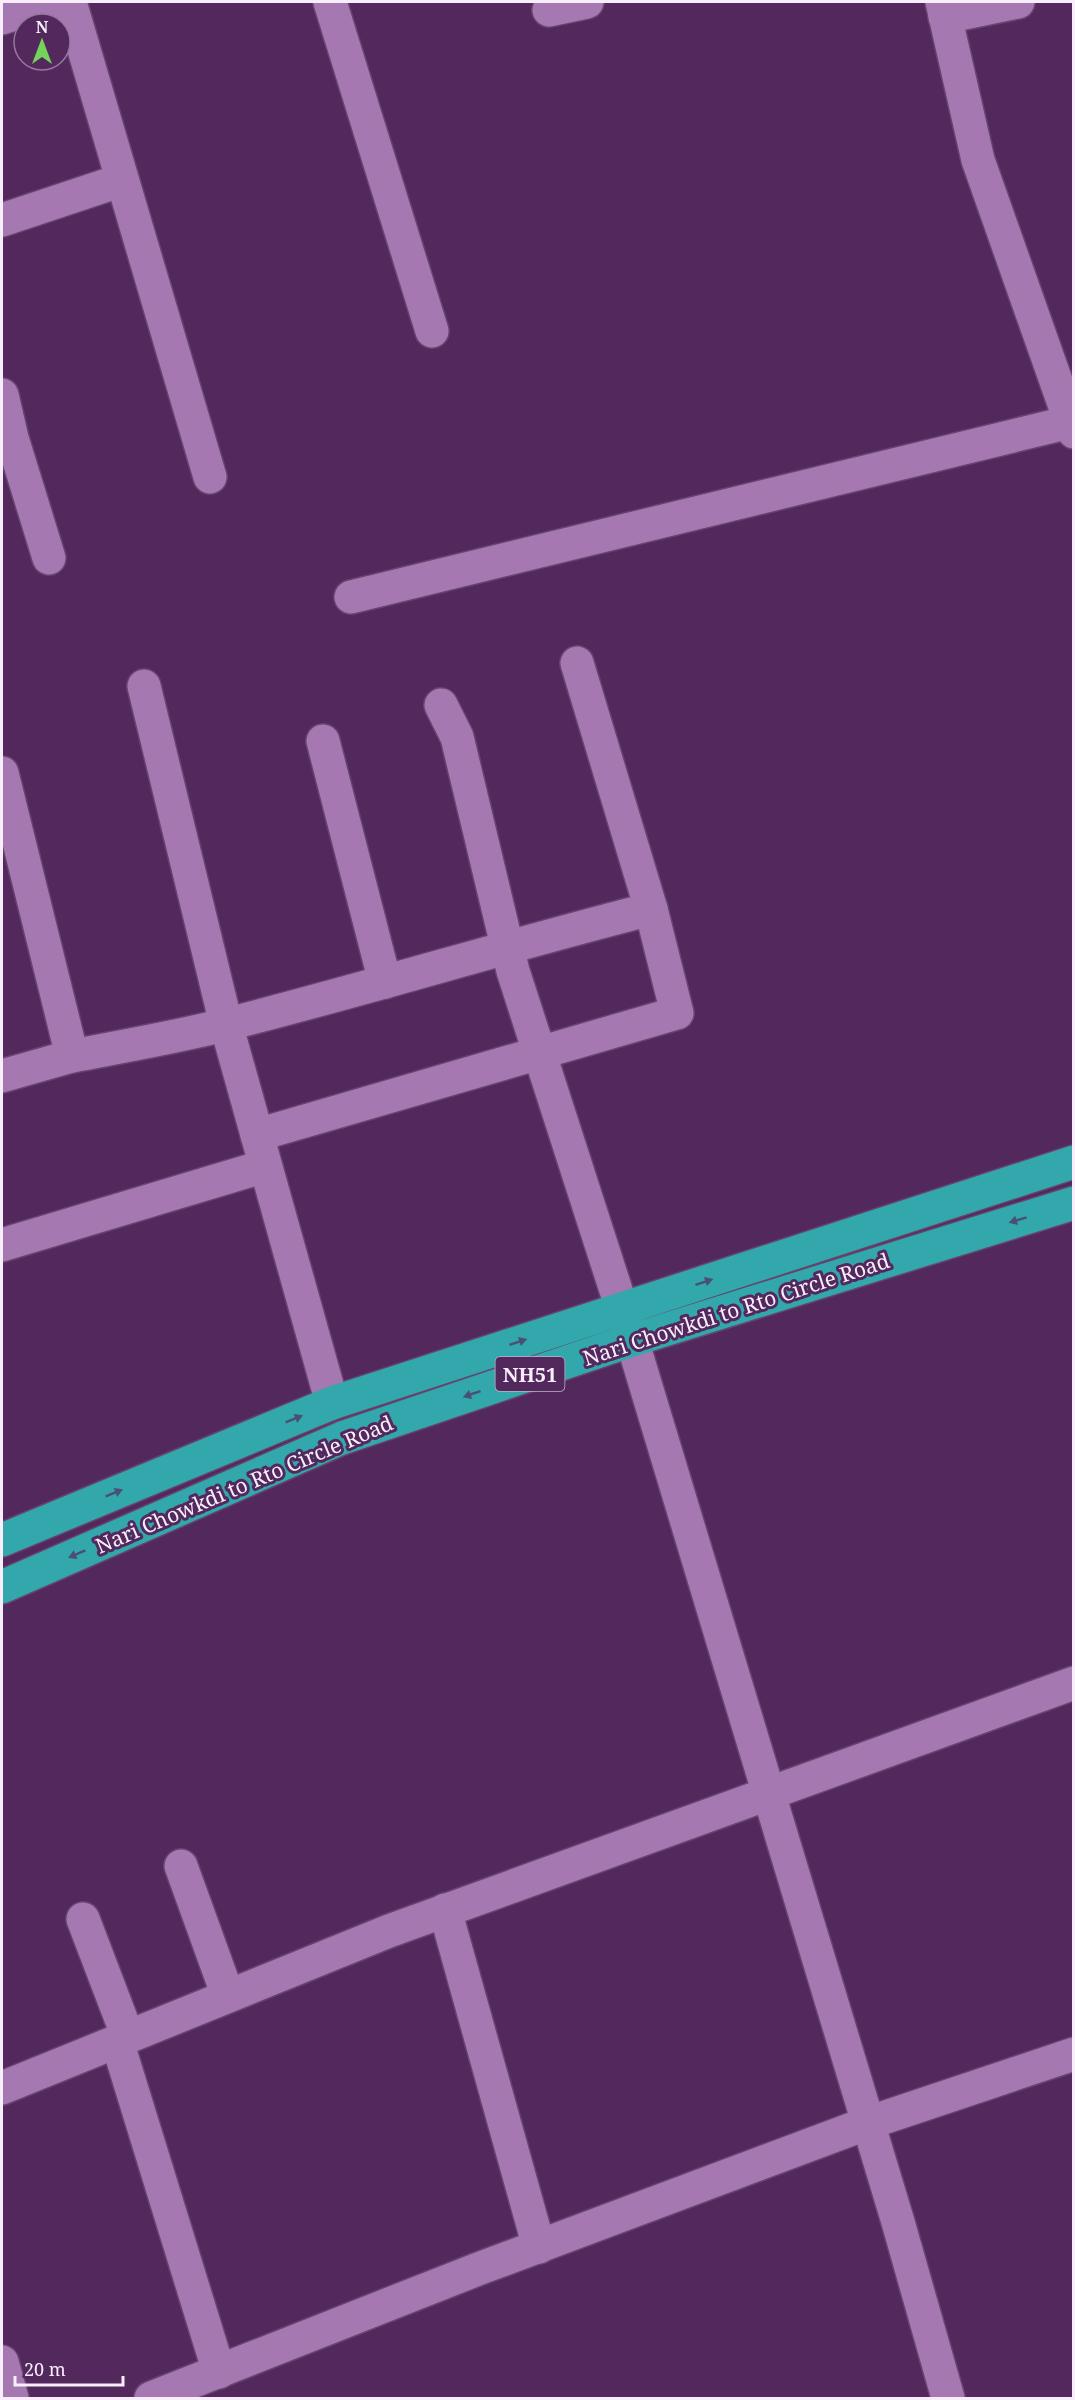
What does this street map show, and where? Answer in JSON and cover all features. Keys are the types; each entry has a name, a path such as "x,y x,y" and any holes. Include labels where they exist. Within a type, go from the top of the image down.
{"highway":[{"name":"NH51","path":"2,1540 332,1404 1074,1162"},
{"name":"Nari Chowkdi to Rto Circle Road","path":"2,1587 342,1438 632,1340 1074,1203"}],"street":[{"path":"2,18 51,2"},
{"path":"70,2 210,477"},
{"path":"330,2 432,331"},
{"path":"549,10 587,2"},
{"path":"351,597 1070,413 978,160 944,9 1018,2"},
{"path":"2,220 122,180"},
{"path":"2,395 12,438 49,558"},
{"path":"257,1135 677,1013 651,909 577,663"},
{"path":"144,686 226,1024 332,1404"},
{"path":"441,705 457,737 507,946 632,1340 868,2123 948,2398"},
{"path":"323,741 385,982"},
{"path":"2,773 72,1056"},
{"path":"2,1076 72,1056 226,1024 385,982 507,946 651,909"},
{"path":"2,1245 265,1166"},
{"path":"2,2088 445,1910 1074,1683"},
{"path":"181,1866 228,1996"},
{"path":"445,1910 539,2247"},
{"path":"83,1919 122,2039 219,2372"},
{"path":"151,2398 539,2247 868,2123 1074,2054"},
{"path":"2,2362 12,2398"}]}
